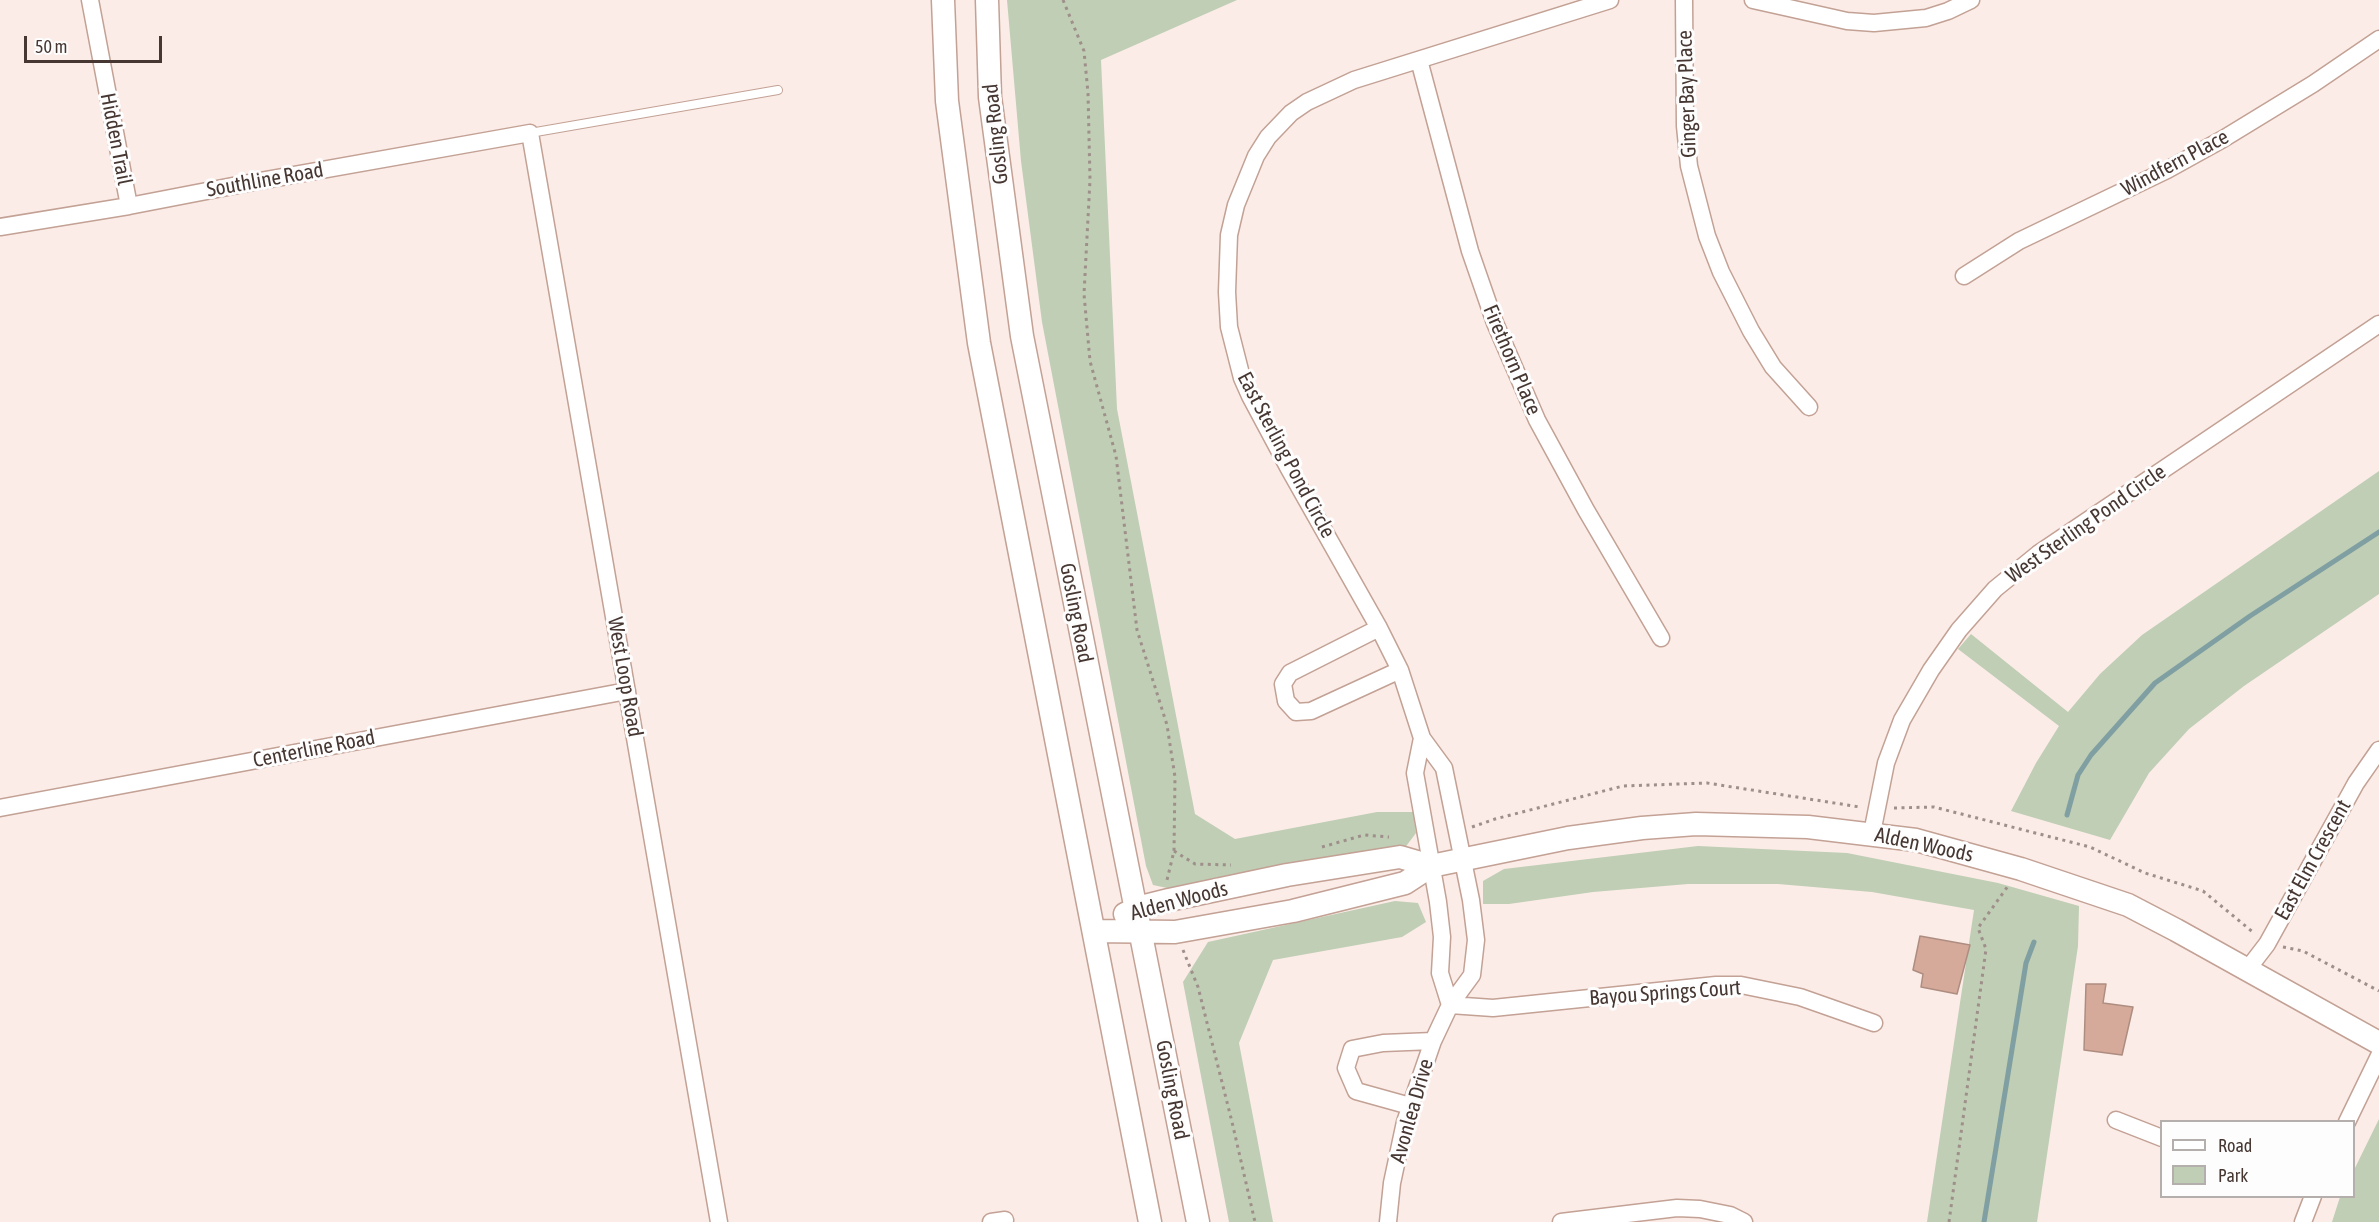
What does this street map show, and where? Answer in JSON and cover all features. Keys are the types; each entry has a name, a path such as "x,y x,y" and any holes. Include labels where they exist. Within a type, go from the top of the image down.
{"main road":[{"name":"Gosling Road","path":"943,0 947,101 979,343 1150,1222"},
{"name":"Gosling Road","path":"987,0 990,97 1022,336 1071,592 1137,908 1198,1222"},
{"name":"Alden Woods","path":"1095,931 1175,932 1293,911 1405,883 1431,866 1568,838 1642,828 1696,824 1749,824 1872,833 1916,840 2021,869 2128,905 2379,1043"},
{"name":"Alden Woods","path":"1095,931 1137,908 1287,875 1400,857 1431,866"}],"street":[{"name":"Hidden Trail","path":"90,0 129,206"},
{"name":"East Sterling Pond Circle","path":"1463,860 1444,768 1422,738 1400,670 1250,396 1235,355 1229,327 1227,260 1233,215 1246,178 1268,137 1291,113 1307,102 1354,80 1610,0"},
{"name":"Ginger Bay Place","path":"1684,0 1685,126 1689,166 1707,236 1720,272 1751,331 1773,367 1809,407"},
{"path":"1753,0 1847,21 1874,23 1926,18 1971,0"},
{"name":"Windfern Place","path":"1964,276 2019,241 2167,170 2223,139 2313,84 2379,39"},
{"name":"Firethorn Place","path":"1419,60 1470,251 1495,323 1537,420 1586,510 1661,638"},
{"name":"Southline Road","path":"0,227 129,206 530,133"},
{"name":"West Loop Road","path":"530,133 719,1222"},
{"name":"West Sterling Pond Circle","path":"1872,833 1886,763 1902,720 1931,670 1959,630 1995,589 2038,554 2379,324"},
{"path":"1379,628 1290,673 1283,684 1286,701 1296,712 1311,711 1400,670"},
{"name":"Centerline Road","path":"0,807 627,691"},
{"name":"East Sterling Pond Circle","path":"1422,738 1415,773 1431,866"},
{"name":"East Elm Crescent","path":"2247,970 2267,944 2356,783 2379,750"},
{"name":"Avonlea Drive","path":"1388,1222 1396,1157 1410,1106 1433,1041 1450,1005 1472,975 1476,940 1463,860"},
{"path":"1431,866 1442,937 1440,973 1450,1005"},
{"name":"Bayou Springs Court","path":"1450,1005 1493,1008 1716,985 1742,985 1800,997 1874,1023"},
{"path":"1410,1106 1356,1091 1346,1068 1352,1049 1383,1043 1433,1041"},
{"path":"2349,1120 2379,1056"},
{"path":"2116,1120 2160,1137"},
{"path":"2303,1222 2310,1198"},
{"path":"1561,1222 1677,1208 1720,1213 1744,1222"}],"lane":[{"path":"530,133 778,90"}],"path":[{"path":"1063,0 1084,51 1088,93 1090,180 1084,294 1090,361 1116,456 1137,630 1167,725 1175,777 1174,851 1166,882 1169,900"},
{"path":"1949,1222 1986,949 1978,928 2021,869"},
{"path":"1175,932 1198,987 1255,1222"}],"green space":[{"path":"1007,0 1237,0 1101,60 1117,409 1195,814 1235,839 1377,812 1413,812 1416,833 1404,849 1172,889 1153,885 1146,866 1042,322 1021,161"},
{"path":"2379,471 2379,594 2244,686 2189,729 2149,773 2110,840 2011,811 2036,763 2059,726 1958,649 1971,634 2068,712 2100,674 2142,635"},
{"path":"1698,846 1847,853 1998,883 2079,906 2078,946 2037,1222 1927,1222 1974,910 1872,892 1778,884 1688,884 1593,892 1509,904 1483,904 1483,881 1504,869"},
{"path":"1395,901 1418,903 1426,922 1402,937 1273,960 1239,1043 1273,1222 1229,1222 1183,982 1208,942"},
{"path":"2379,1119 2379,1222 2332,1222 2340,1198 2355,1198 2355,1168"}],"building":[{"path":"1920,936 1970,945 1957,994 1921,987 1923,974 1913,970"},
{"path":"2086,984 2106,984 2103,1003 2133,1007 2122,1055 2084,1050"}],"waterway":[{"path":"2067,815 2078,775 2091,755 2155,683 2250,616 2379,532"},
{"path":"1984,1222 2026,963 2034,942"}]}
